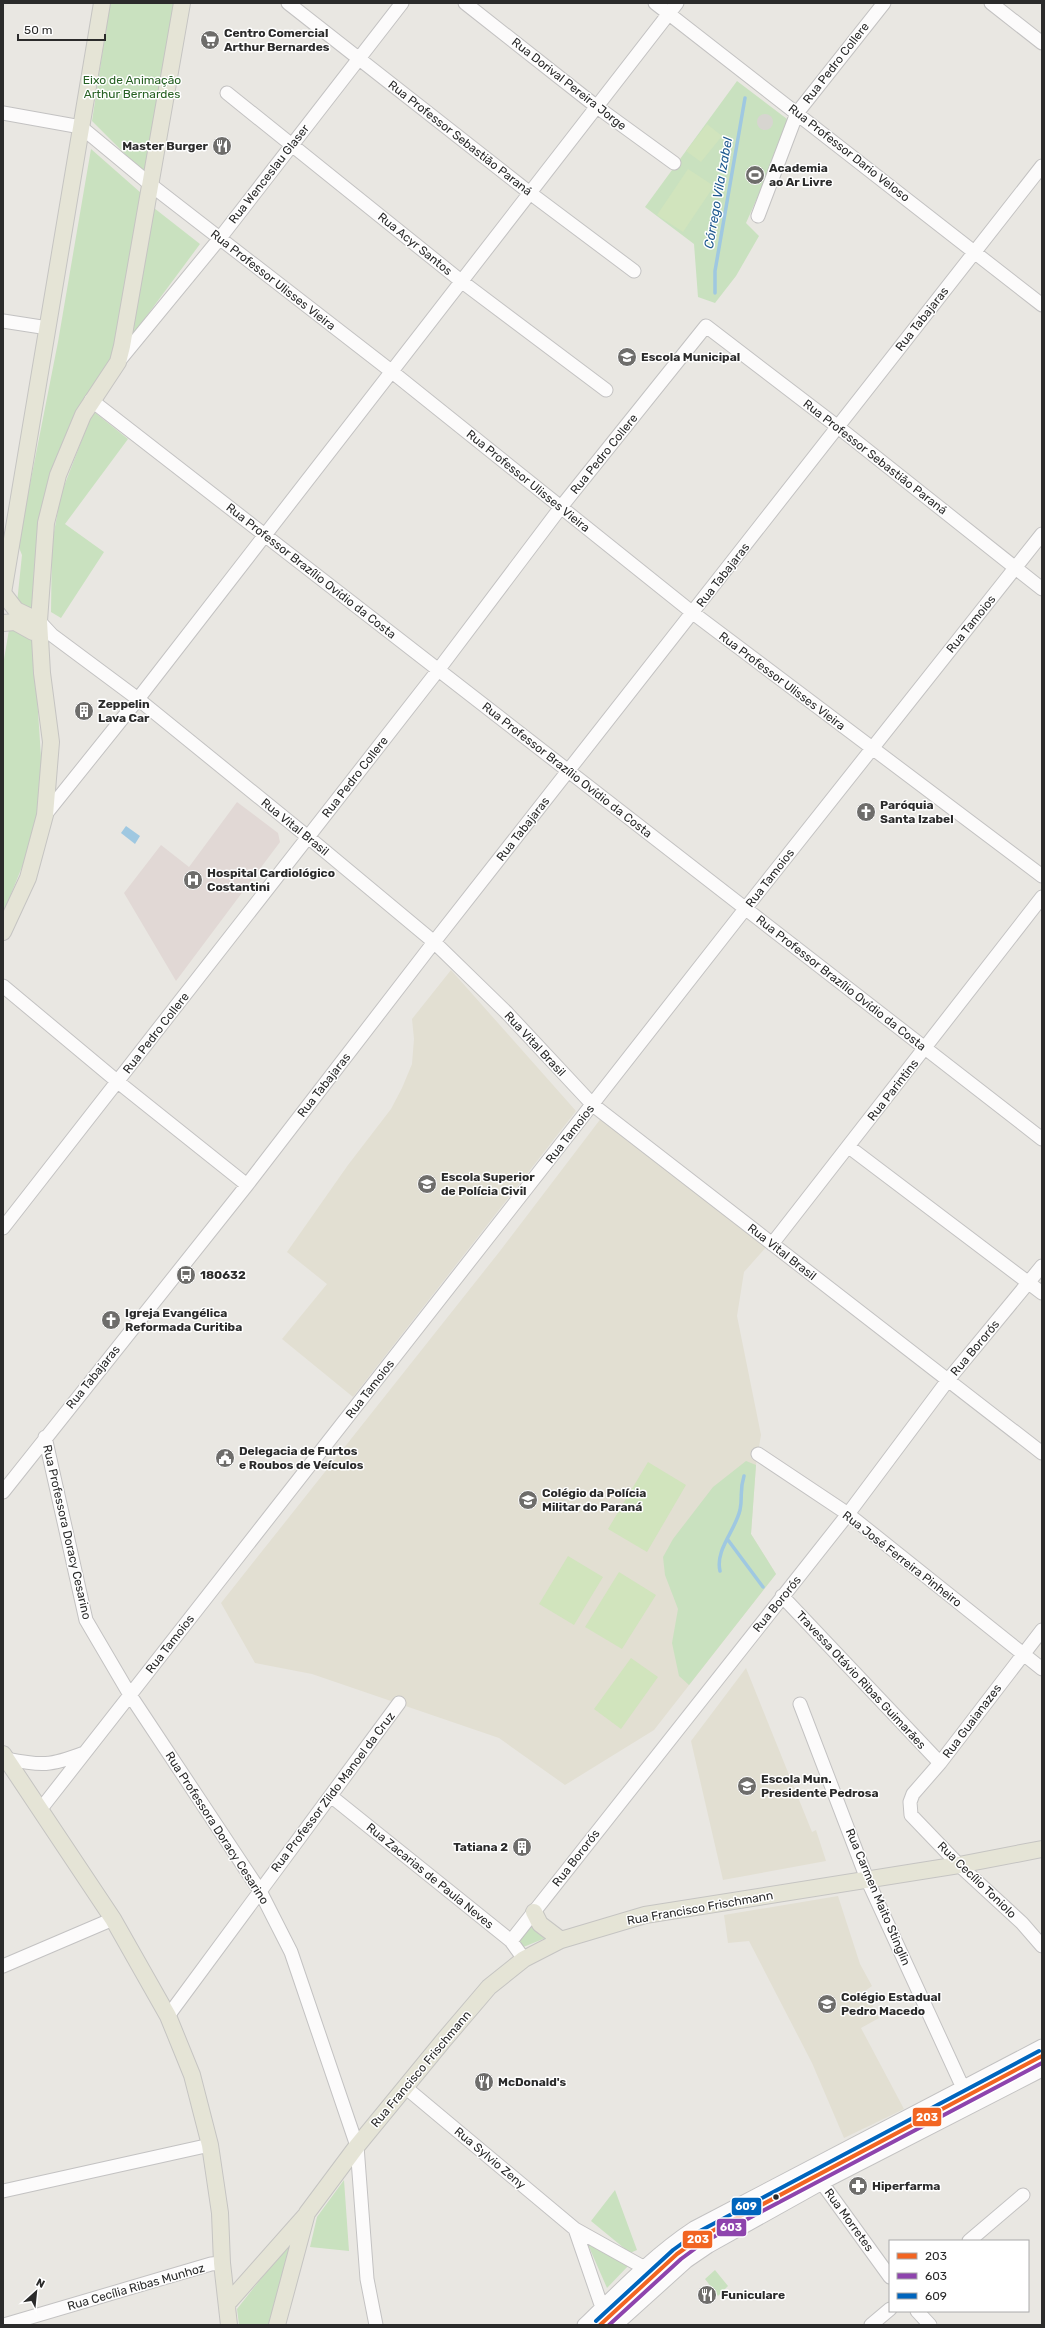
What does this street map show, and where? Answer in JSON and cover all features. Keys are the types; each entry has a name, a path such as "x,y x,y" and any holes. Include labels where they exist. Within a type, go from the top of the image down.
{"main road":[{"path":"39,621 16,610 3,593 9,522 48,328 102,3"},
{"path":"3,932 28,878 45,815 51,742 39,642 39,621 46,523 58,475 83,415 91,400 118,362 136,273 182,3"},
{"path":"3,623 15,622 24,625 33,632 39,642"},
{"path":"4,1758 113,1919 168,2016 192,2075 210,2145 220,2213 222,2263 229,2325"},
{"name":"Rua Francisco Frischmann","path":"277,2325 307,2213 357,2146 489,1987 524,1959 561,1940 645,1915 959,1865 1042,1849"},
{"path":"534,1912 540,1924 561,1940"},
{"path":"227,2304 307,2213"}],"street":[{"name":"Rua Professor Sebastião Paraná","path":"288,3 530,192 634,271"},
{"name":"Rua Wenceslau Glaser","path":"118,362 220,238 402,3"},
{"name":"Rua Dorival Pereira Jorge","path":"465,3 597,107 674,163"},
{"name":"Rua Professor Dario Veloso","path":"655,3 1042,305"},
{"path":"45,815 138,700 677,3"},
{"name":"Rua Pedro Collere","path":"758,216 797,113 884,3"},
{"path":"991,3 1042,43"},
{"name":"Rua Acyr Santos","path":"228,93 461,281 606,390"},
{"name":"Rua Professor Ulisses Vieira","path":"3,113 81,127 151,185 391,371 693,613 871,749 1042,876"},
{"name":"Rua Tabajaras","path":"3,1492 45,1437 247,1185 434,942 1042,166"},
{"path":"3,321 48,328"},
{"name":"Rua Professor Sebastião Paraná","path":"706,326 838,427 1042,589"},
{"name":"Rua Pedro Collere","path":"3,1228 439,669 561,507 706,326"},
{"name":"Rua Professor Brazílio Ovídio da Costa","path":"91,400 264,536 439,669 1042,1139"},
{"name":"Rua Tamoios","path":"40,1810 745,909 1042,534"},
{"name":"Rua Vital Brasil","path":"39,621 52,635 138,700 308,837 434,942 507,1013 593,1105 1042,1453"},
{"name":"Rua Parintins","path":"772,1244 849,1148 1042,897"},
{"path":"3,986 118,1082 247,1185"},
{"path":"849,1148 1042,1293"},
{"name":"Rua Bororós","path":"511,1941 848,1514 948,1380 1042,1266"},
{"name":"Rua Professora Doracy Cesarino","path":"45,1437 86,1620 130,1695 260,1891 291,1952 357,2146 367,2279 376,2325"},
{"name":"Rua José Ferreira Pinheiro","path":"758,1454 848,1514 1042,1669"},
{"name":"Travessa Otávio Ribas Guimarães","path":"782,1596 940,1763"},
{"name":"Rua Guaianazes","path":"911,1815 910,1802 913,1794 940,1763 1042,1630"},
{"name":"Rua Professor Zildo Manoel da Cruz","path":"168,2016 260,1891 332,1797 399,1704"},
{"name":"Rua Carmen Maito Stinglin","path":"800,1704 868,1879 963,2088"},
{"path":"4,1758 40,1766 62,1762 85,1753"},
{"name":"Rua Zacarias de Paula Neves","path":"332,1797 511,1941 524,1959"},
{"name":"Rua Cecílio Toniolo","path":"911,1815 959,1865 1022,1923 1042,1946"},
{"path":"3,1966 113,1919"},
{"path":"584,2325 643,2267 669,2245 694,2228 1042,2046"},
{"path":"616,2325 692,2258 822,2183 1041,2072"},
{"name":"Rua Sylvio Zeny","path":"405,2087 575,2228 643,2267"},
{"path":"3,2191 210,2145"},
{"name":"Rua Morretes","path":"822,2183 889,2276"},
{"path":"970,2240 1022,2195"},
{"path":"575,2228 603,2306 608,2325"},
{"name":"Rua Cecília Ribas Munhoz","path":"4,2325 210,2265 222,2263"},
{"path":"871,2325 889,2310"},
{"path":"918,2312 930,2325"}],"shaded area":[{"path":"762,114 768,114 773,119 771,128 768,130 762,130 757,125 757,119"},
{"name":"Hospital Cardiológico Costantini","path":"237,802 278,833 280,842 176,981 124,893 161,845 189,867"},
{"name":"Escola Superior de Polícia Civil","path":"451,970 576,1111 353,1397 282,1339 327,1284 287,1252 348,1165 391,1109 412,1064 414,1039 412,1019"},
{"name":"Colégio da Polícia Militar do Paraná","path":"602,1117 767,1246 744,1272 737,1316 761,1435 756,1465 751,1534 776,1574 654,1730 565,1785 499,1738 312,1674 255,1663 221,1603 500,1251"},
{"name":"Escola Mun. Presidente Pedrosa","path":"746,1668 812,1832 816,1830 826,1861 723,1880 691,1741"},
{"name":"Colégio Estadual Pedro Macedo","path":"838,1896 860,1964 872,1986 865,1991 879,2018 861,2028 904,2109 844,2138 812,2063 749,1941 728,1943 724,1915"}],"green space":[{"name":"Eixo de Animação Arthur Bernardes","path":"110,3 178,3 149,178 92,121"},
{"path":"737,81 791,122 746,223 759,236 736,276 715,303 698,297 694,244 645,207"},
{"path":"707,124 722,136 701,162 686,151"},
{"path":"91,149 141,193 111,361 45,498 34,566 33,610 17,603 22,555 18,545 58,342"},
{"path":"688,169 714,186 683,232 657,215"},
{"path":"154,208 200,244 131,337"},
{"path":"93,411 128,439 65,524 104,552 61,618 51,612 52,543 61,494"},
{"path":"10,624 33,636 43,787 28,852 3,914 3,665"},
{"path":"746,1461 756,1465 751,1534 776,1574 689,1685 679,1676 672,1643 678,1609 665,1575 663,1557 673,1539 713,1487"},
{"path":"648,1462 686,1485 647,1552 608,1529"},
{"path":"568,1556 603,1577 574,1625 539,1604"},
{"path":"619,1572 656,1595 622,1649 585,1627"},
{"path":"631,1658 658,1677 621,1729 594,1709"},
{"path":"533,1922 548,1937 521,1948 516,1942"},
{"path":"344,2180 349,2251 310,2247 317,2217"},
{"path":"615,2190 637,2250 630,2253 591,2221"},
{"path":"297,2233 278,2325 239,2325 237,2309"},
{"path":"586,2240 629,2265 607,2288"},
{"path":"715,2270 728,2286 718,2296 705,2279"}],"water":[{"path":"126,826 140,836 135,844 121,833"}],"waterway":[{"name":"Córrego Vila Izabel","path":"715,293 715,271 745,98"},
{"name":"Córrego Vila Izabel","path":"720,1571 720,1556 738,1518 744,1476"},
{"path":"728,1540 763,1587"}],"transit line":[{"name":"609","path":"596,2321 673,2250 698,2232 1039,2051"},
{"name":"203","path":"600,2325 677,2254 701,2237 1042,2056"},
{"name":"603","path":"609,2325 681,2259 704,2242 1042,2063"}],"place":[{"name":"Centro Comercial Arthur Bernardes","path":"210,40"},
{"name":"Master Burger","path":"222,146"},
{"name":"Academia ao Ar Livre","path":"755,175"},
{"name":"Escola Municipal","path":"627,357"},
{"name":"Zeppelin Lava Car","path":"84,711"},
{"name":"Paróquia Santa Izabel","path":"866,812"},
{"name":"Hospital Cardiológico Costantini","path":"193,880"},
{"name":"Escola Superior de Polícia Civil","path":"427,1184"},
{"name":"180632","path":"186,1275"},
{"name":"Igreja Evangélica Reformada Curitiba","path":"111,1320"},
{"name":"Delegacia de Furtos e Roubos de Veículos","path":"225,1458"},
{"name":"Colégio da Polícia Militar do Paraná","path":"528,1500"},
{"name":"Escola Mun. Presidente Pedrosa","path":"747,1786"},
{"name":"Tatiana 2","path":"522,1847"},
{"name":"Colégio Estadual Pedro Macedo","path":"827,2004"},
{"name":"McDonald's","path":"484,2082"},
{"name":"Hiperfarma","path":"858,2186"},
{"name":"Funiculare","path":"707,2295"}]}
